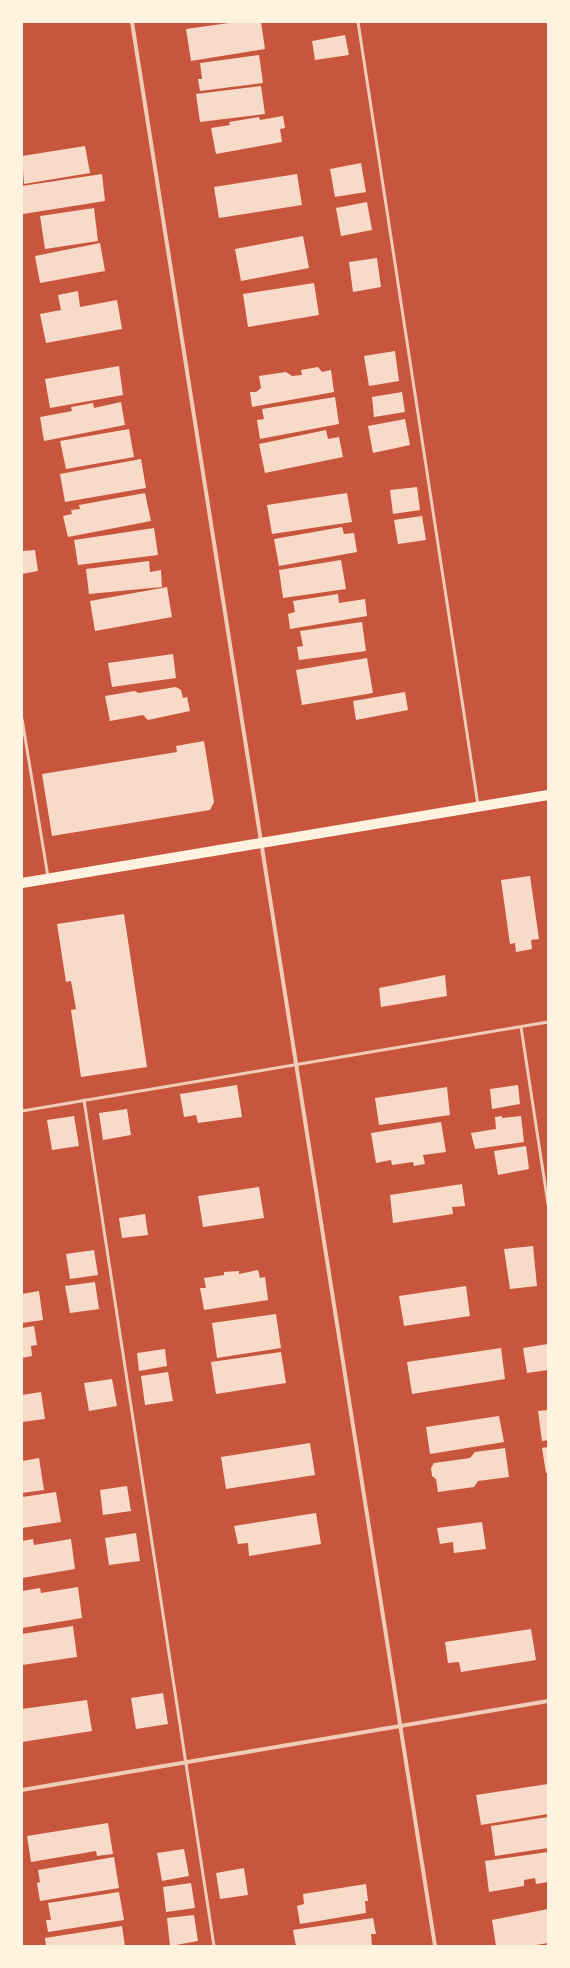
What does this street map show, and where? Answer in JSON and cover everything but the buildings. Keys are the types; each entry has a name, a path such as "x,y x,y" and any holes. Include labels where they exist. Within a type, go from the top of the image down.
{"main road":[{"path":"22,883 548,795"}],"street":[{"path":"132,22 435,1946"},
{"path":"22,1790 548,1701"}],"lane":[{"path":"358,22 478,807"},
{"path":"22,719 48,879"},
{"path":"22,1110 548,1022"},
{"path":"521,1026 548,1204"},
{"path":"84,1100 214,1946"}]}
